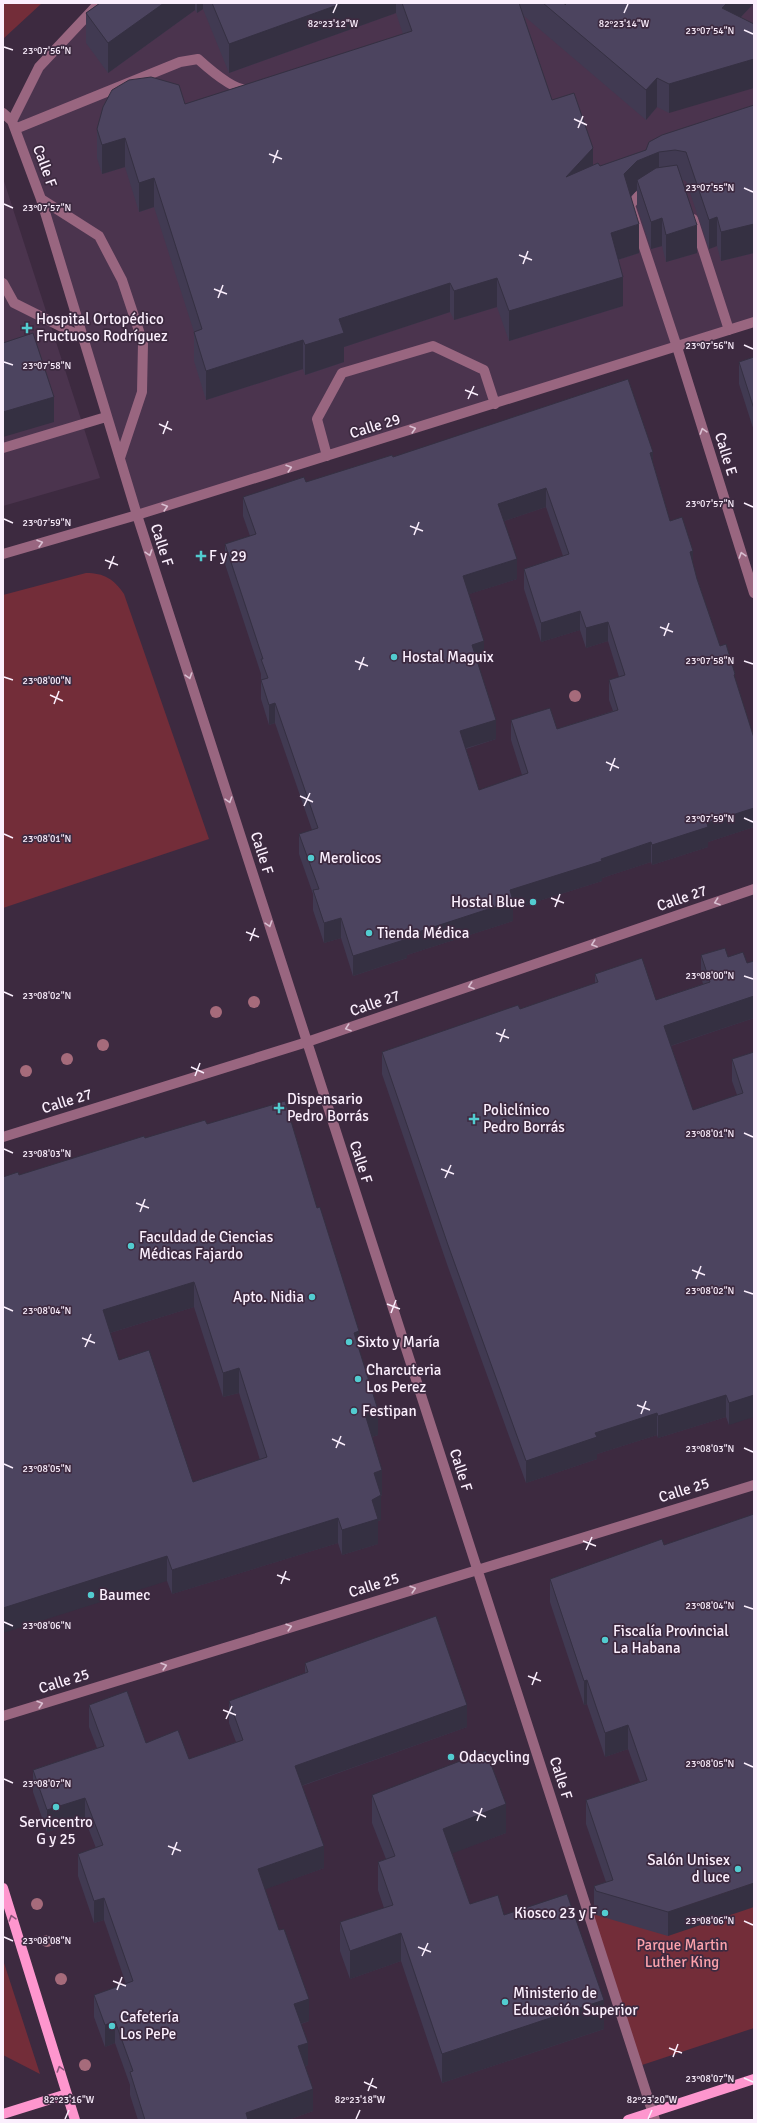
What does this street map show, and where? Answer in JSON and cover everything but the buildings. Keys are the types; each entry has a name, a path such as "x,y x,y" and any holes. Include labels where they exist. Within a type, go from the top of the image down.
{"main road":[{"path":"3,1888 75,2120"},
{"path":"628,2120 654,2116 754,2079"},
{"path":"3,2114 67,2094"}],"street":[{"path":"13,125 39,67 99,3"},
{"path":"13,125 180,62 198,60 218,76 244,91 258,89"},
{"path":"3,114 13,125"},
{"name":"Calle F","path":"13,125 41,199 137,515 654,2116"},
{"name":"Calle E","path":"659,189 638,196 630,205 677,347 754,593"},
{"path":"41,199 99,236 122,280 143,343 142,392 120,458"},
{"path":"689,208 729,330"},
{"path":"3,283 14,304 82,337"},
{"name":"Calle 29","path":"3,554 137,515 754,322"},
{"path":"327,456 317,419 342,373 433,346 484,370 495,404"},
{"path":"3,448 106,417"},
{"name":"Calle 27","path":"3,1137 307,1042 754,889"},
{"name":"Calle 25","path":"3,1716 754,1485"}],"shaded area":[{"path":"99,3 754,3 754,322 137,515 12,121 39,67"},
{"name":"Hospital Ortopédico Fructuoso Rodríguez","path":"3,178 100,478 3,506"}],"green space":[{"path":"3,3 42,3 3,39"},
{"path":"86,573 98,574 108,578 116,584 124,594 209,839 3,908 3,595"},
{"name":"Parque Martin Luther King","path":"744,1856 754,1885 754,2028 642,2065 589,1908"},
{"path":"3,1960 5,1966 40,2074 3,2055"}],"place":[{"name":"Hospital Ortopédico Fructuoso Rodríguez","path":"27,328"},
{"name":"F y 29","path":"201,556"},
{"name":"Hostal Maguix","path":"394,657"},
{"name":"Merolicos","path":"311,858"},
{"name":"Hostal Blue","path":"533,902"},
{"name":"Tienda Médica","path":"369,933"},
{"name":"Dispensario Pedro Borrás","path":"279,1108"},
{"name":"Policlínico Pedro Borrás","path":"474,1119"},
{"name":"Faculdad de Ciencias Médicas Fajardo","path":"131,1246"},
{"name":"Apto. Nidia","path":"312,1297"},
{"name":"Sixto y María","path":"349,1342"},
{"name":"Charcuteria Los Perez","path":"358,1379"},
{"name":"Festipan","path":"354,1411"},
{"name":"Baumec","path":"91,1595"},
{"name":"Fiscalía Provincial La Habana","path":"605,1640"},
{"name":"Odacycling","path":"451,1757"},
{"name":"Servicentro G y 25","path":"56,1807"},
{"name":"Salón Unisex d luce","path":"738,1869"},
{"name":"Kiosco 23 y F","path":"605,1913"},
{"name":"Ministerio de Educación Superior","path":"505,2002"},
{"name":"Cafetería Los PePe","path":"112,2026"}]}
